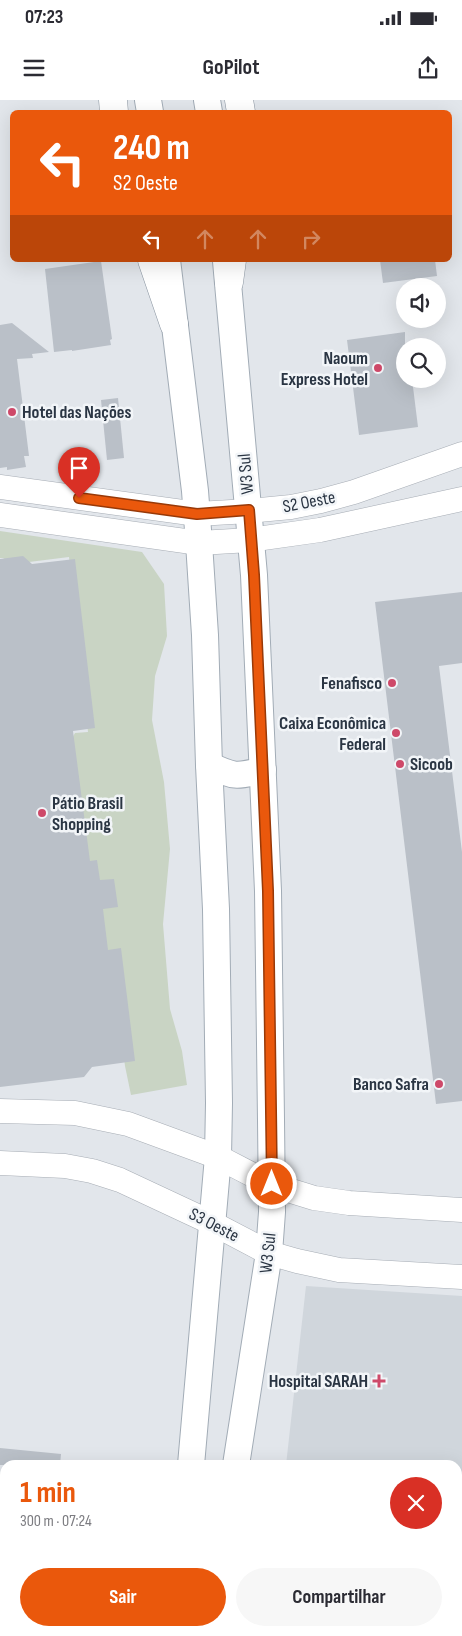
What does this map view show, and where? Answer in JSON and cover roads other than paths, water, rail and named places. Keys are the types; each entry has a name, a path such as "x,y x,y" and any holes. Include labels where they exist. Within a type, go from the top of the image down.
{"highway":[{"path":"153,262 174,324"}],"main road":[{"path":"167,262 197,514 205,635 216,918 218,1157 191,1460"},
{"name":"W3 Sul","path":"229,267 254,575 268,891 272,1184 269,1254 237,1460"},
{"name":"S2 Oeste","path":"0,487 197,514 292,507 337,497 462,454"},
{"name":"S2 Oeste","path":"0,515 199,543 250,540 320,530 462,499"},
{"path":"209,765 227,774 240,776 263,770"},
{"path":"0,1112 75,1113 128,1124 218,1157 272,1184 314,1198 350,1203 462,1210"},
{"name":"S3 Oeste","path":"0,1163 65,1166 92,1171 120,1180 212,1223 269,1254 296,1261 339,1270 462,1277"}],"place":[{"name":"Naoum Express Hotel","path":"378,368"},
{"name":"Hotel das Nações","path":"12,412"},
{"name":"Fenafisco","path":"392,683"},
{"name":"Caixa Econômica Federal","path":"396,733"},
{"name":"Sicoob","path":"400,764"},
{"name":"Pátio Brasil Shopping","path":"42,813"},
{"name":"Banco Safra","path":"439,1084"},
{"name":"Hospital SARAH","path":"379,1381"}]}
